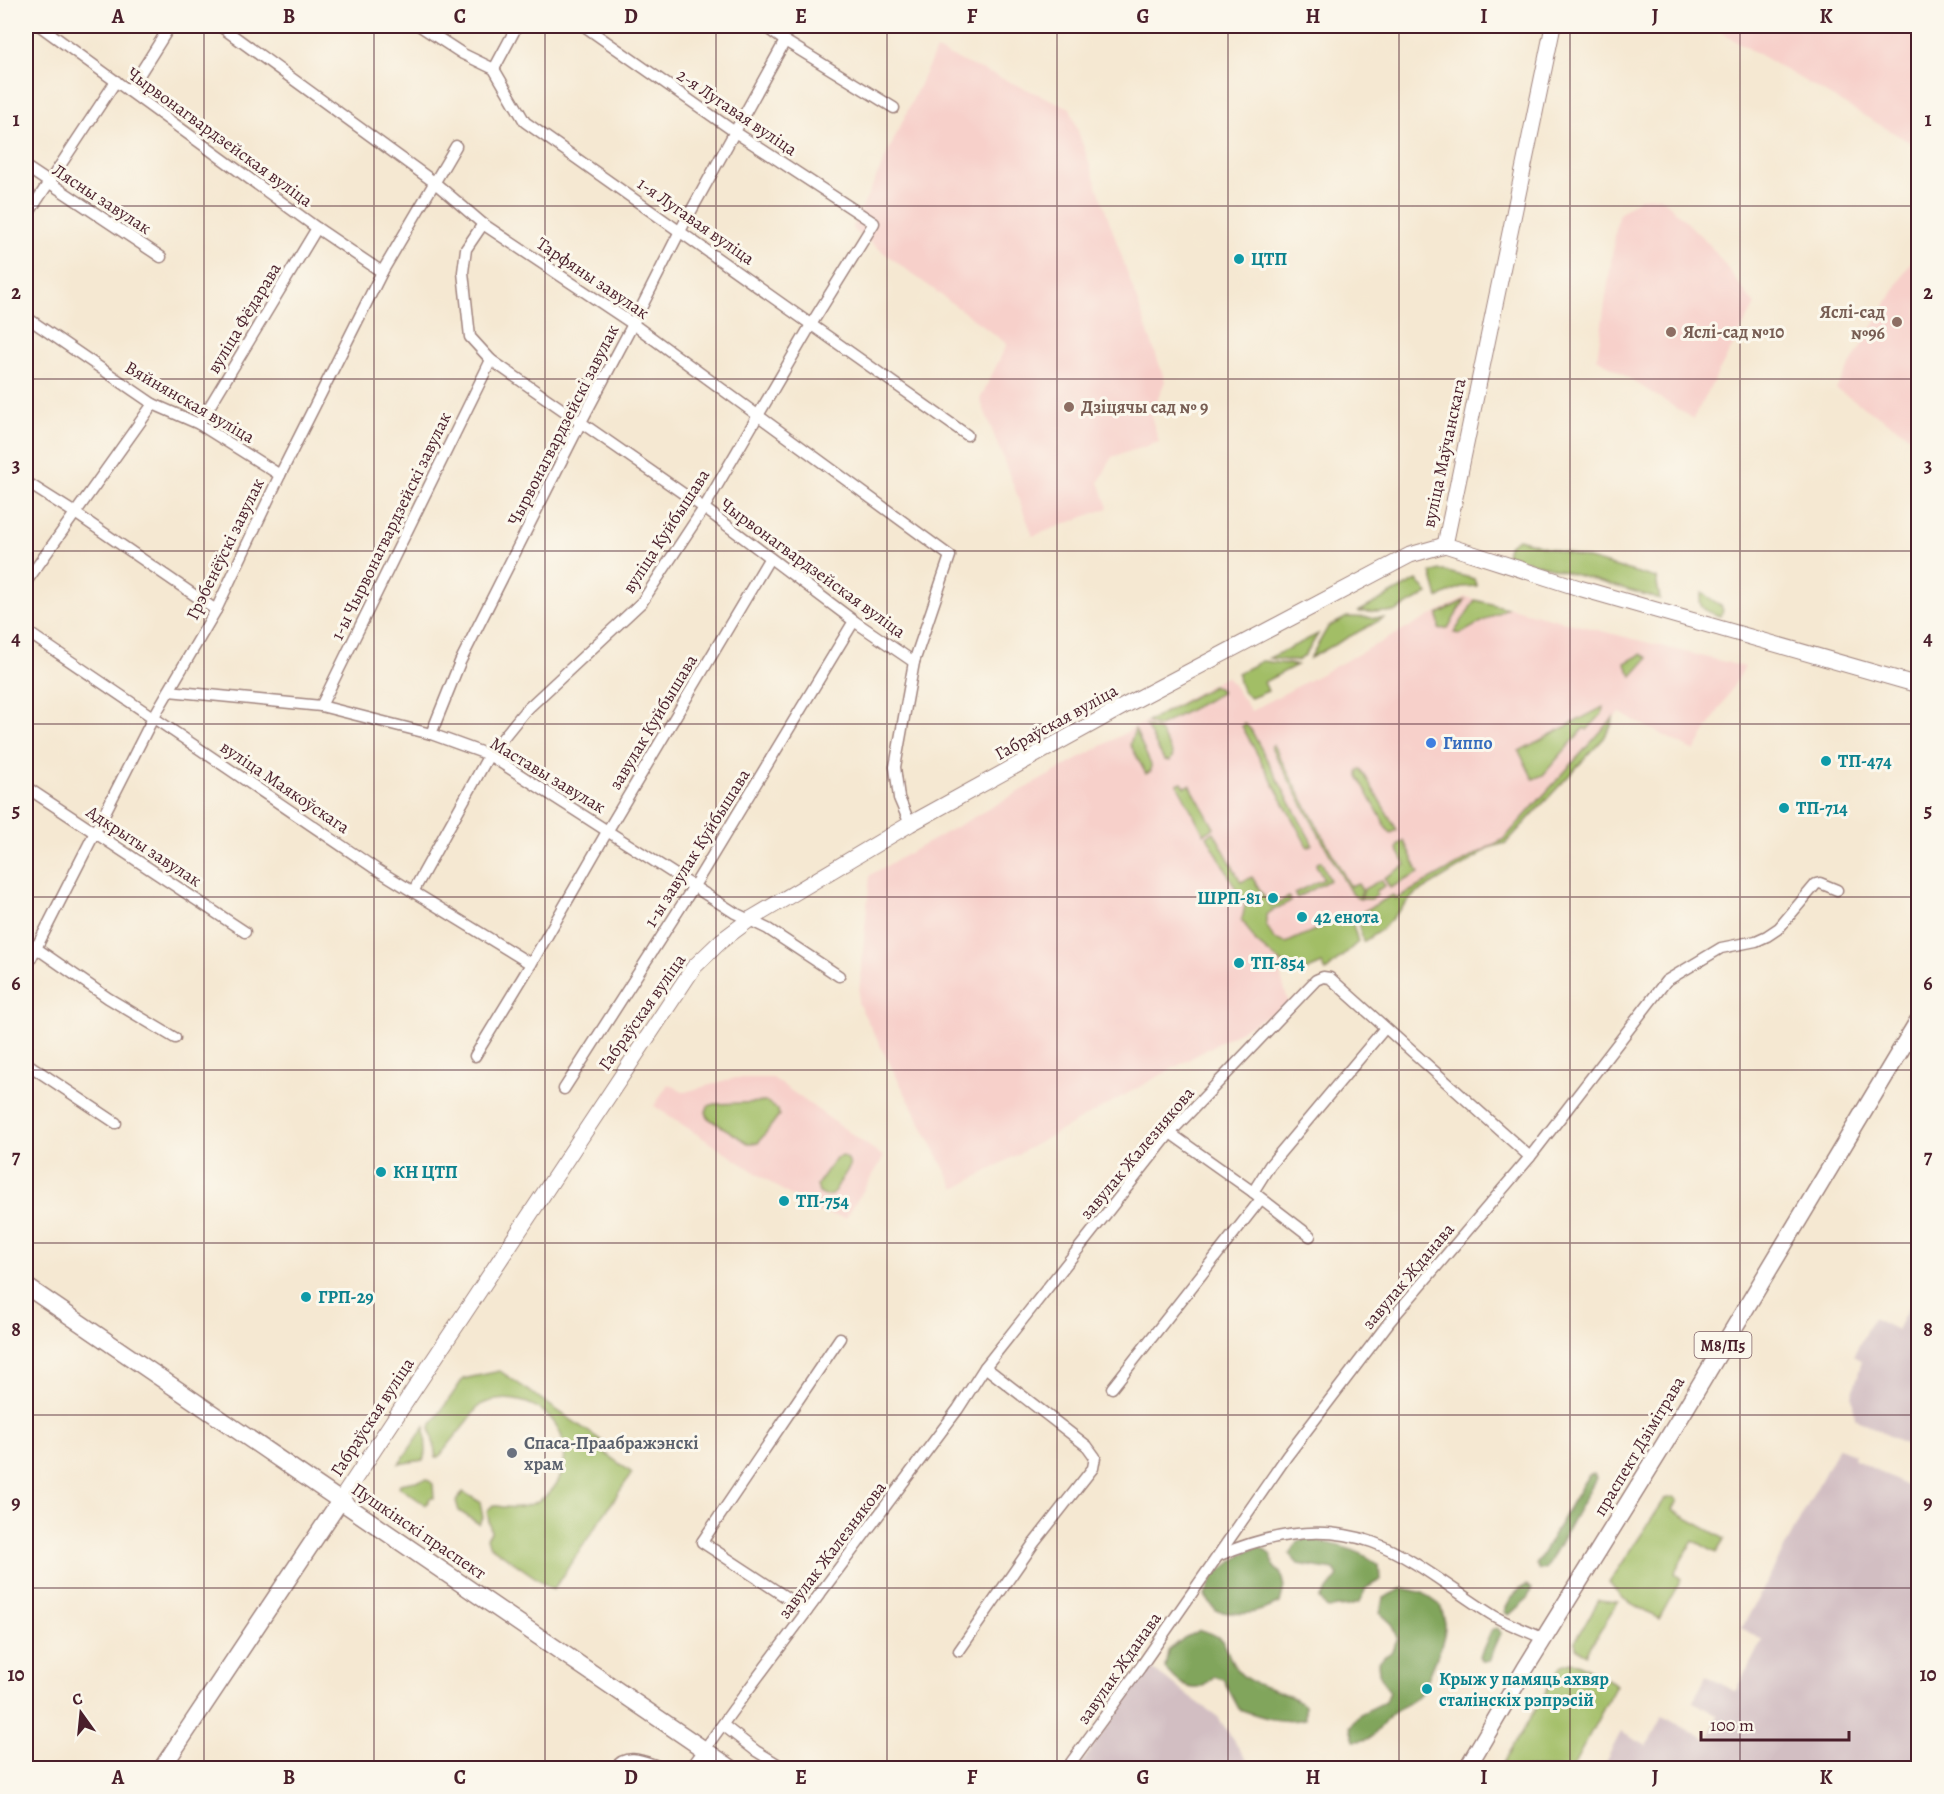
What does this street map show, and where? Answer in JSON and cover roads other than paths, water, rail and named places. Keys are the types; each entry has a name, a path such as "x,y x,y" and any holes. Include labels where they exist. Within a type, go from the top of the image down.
{"main road":[{"name":"вуліца Маўчанскага","path":"1553,26 1445,544 1590,591 1918,686"},
{"name":"Габраўская вуліца","path":"162,1768 694,967 721,940 749,920 910,824 1126,705 1410,555 1445,544"},
{"name":"праспект Дзімітрава","path":"1467,1768 1918,1021"},
{"name":"Пушкінскі праспект","path":"26,1286 730,1768"}],"street":[{"name":"Чырвонагвардзейская вуліца","path":"40,26 317,228 382,272"},
{"path":"129,91 170,26"},
{"name":"Тарфяны завулак","path":"220,26 434,182 483,224 633,324 950,556 914,662"},
{"path":"420,26 463,54 494,69 517,26"},
{"name":"2-я Лугавая вуліца","path":"584,26 735,132 874,223"},
{"path":"764,26 894,108"},
{"name":"Чырвонагвардзейскі завулак","path":"431,734 469,642 581,422 680,231 785,41"},
{"name":"1-я Лугавая вуліца","path":"494,69 525,122 812,323 966,435"},
{"path":"26,217 116,81"},
{"name":"Грэбенёўскі завулак","path":"26,968 153,718 216,610 280,475 382,272 456,146"},
{"name":"Лясны завулак","path":"26,167 161,257"},
{"name":"вуліца Куйбышава","path":"414,890 489,755 524,712 642,602 704,508 812,323 874,223"},
{"name":"Чырвонагвардзейская вуліца","path":"483,224 466,249 463,272 470,337 491,360 704,508 854,621 914,662"},
{"name":"вуліца Фёдарава","path":"199,424 317,228"},
{"name":"Вяйнянская вуліца","path":"26,317 153,404 199,424 280,475"},
{"name":"1-ы Чырвонагвардзейскі завулак","path":"321,706 491,360"},
{"path":"26,582 153,404"},
{"path":"26,482 216,610"},
{"name":"завулак Куйбышава","path":"475,1056 770,559"},
{"name":"1-ы завулак Куйбышава","path":"564,1089 694,886 854,621"},
{"name":"вуліца Маякоўскага","path":"26,631 376,869 414,890 531,964"},
{"path":"910,824 899,798 895,768 914,662"},
{"name":"Маставы завулак","path":"169,691 321,706 431,734 489,755 694,886 768,929 839,976"},
{"name":"Адкрыты завулак","path":"26,787 245,932"},
{"name":"завулак Жданава","path":"1067,1768 1140,1668 1287,1456 1390,1322 1530,1157 1666,981 1721,948 1756,941 1767,936 1779,928 1816,884 1820,883 1837,890"},
{"path":"26,941 108,998 175,1038"},
{"name":"завулак Жалезнякова","path":"691,1768 958,1408 985,1367 1170,1133 1316,980 1323,977 1330,978 1385,1028"},
{"path":"1112,1388 1257,1195 1270,1165 1385,1028 1530,1157"},
{"path":"26,1063 116,1123"},
{"path":"1170,1133 1310,1236"},
{"path":"807,1611 702,1542 840,1338"},
{"path":"959,1651 1034,1543 1093,1468 1095,1457 1087,1446 985,1367"},
{"path":"1218,1556 1252,1542 1288,1535 1332,1535 1362,1540 1395,1553 1496,1618 1544,1638"},
{"path":"723,1725 756,1751 784,1768"},
{"path":"615,1768 617,1764 627,1759 640,1760 663,1768"}],"place":[{"name":"ЦТП","path":"1239,259"},
{"name":"Яслі-сад №96","path":"1897,322"},
{"name":"Яслі-сад №10","path":"1671,332"},
{"name":"Дзіцячы сад № 9","path":"1069,407"},
{"name":"Гиппо","path":"1431,743"},
{"name":"ТП-474","path":"1826,761"},
{"name":"ТП-714","path":"1784,808"},
{"name":"ШРП-81","path":"1273,898"},
{"name":"42 енота","path":"1302,917"},
{"name":"ТП-854","path":"1239,963"},
{"name":"КН ЦТП","path":"381,1172"},
{"name":"ТП-754","path":"784,1201"},
{"name":"ГРП-29","path":"306,1297"},
{"name":"Спаса-Праабражэнскі храм","path":"512,1453"},
{"name":"Крыж у памяць ахвяр сталінскіх рэпрэсій","path":"1427,1689"}]}
